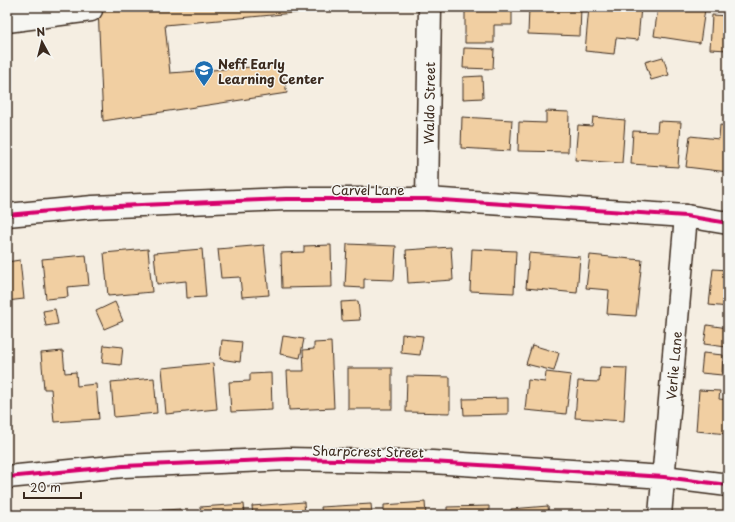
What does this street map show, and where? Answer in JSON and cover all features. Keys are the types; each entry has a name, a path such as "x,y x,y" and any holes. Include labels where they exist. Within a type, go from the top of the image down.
{"street":[{"name":"Waldo Street","path":"427,199 430,7"},
{"path":"7,21 91,10"},
{"name":"Carvel Lane","path":"7,215 93,207 286,199 427,199 686,216 728,223"},
{"name":"Verlie Lane","path":"660,515 686,216"},
{"name":"Sharpcrest Street","path":"7,477 123,466 288,459 432,462 664,477 728,485"}],"building":[{"path":"98,7 303,7 304,12 165,25 170,73 281,65 287,93 103,121"},
{"path":"465,7 512,7 512,25 494,25 494,43 465,43"},
{"path":"529,7 581,7 580,36 528,34"},
{"path":"589,7 641,7 638,40 616,38 614,54 585,51"},
{"path":"658,7 692,7 705,9 700,43 654,36"},
{"path":"712,15 728,16 728,50 710,49"},
{"path":"464,48 494,49 493,69 463,68"},
{"path":"663,57 669,75 651,80 645,62"},
{"path":"482,76 483,98 463,99 463,77"},
{"path":"546,111 569,112 568,152 518,151 519,122 546,123"},
{"path":"462,117 512,120 510,151 461,148"},
{"path":"593,117 625,120 622,163 575,160 578,125 592,126"},
{"path":"658,121 681,122 678,167 631,164 633,131 657,132"},
{"path":"720,125 728,126 728,172 686,167 690,136 719,139"},
{"path":"347,244 396,246 394,280 364,279 364,288 345,287"},
{"path":"264,245 269,295 242,297 240,277 221,278 218,249"},
{"path":"331,245 332,287 282,288 281,253 304,252 304,246"},
{"path":"451,247 453,280 408,283 406,250"},
{"path":"148,249 152,292 108,296 104,253"},
{"path":"202,249 206,297 187,298 186,281 157,284 154,253"},
{"path":"472,249 516,251 514,293 470,291"},
{"path":"529,253 580,257 577,293 526,288"},
{"path":"86,255 89,285 67,287 68,297 46,299 42,259"},
{"path":"590,255 642,260 636,316 607,314 609,290 586,288"},
{"path":"20,260 24,299 7,301 7,262"},
{"path":"713,269 728,270 728,307 709,305"},
{"path":"358,301 360,320 342,321 341,302"},
{"path":"115,302 123,321 104,329 96,311"},
{"path":"55,309 58,324 46,326 43,311"},
{"path":"707,325 728,328 726,347 704,344"},
{"path":"402,334 423,336 420,355 401,353"},
{"path":"283,336 304,339 300,358 280,354"},
{"path":"222,340 242,342 240,362 220,359"},
{"path":"331,342 334,408 289,410 287,371 304,371 303,350 314,349 314,343"},
{"path":"104,345 123,347 121,365 102,363"},
{"path":"532,345 559,353 554,371 526,364"},
{"path":"63,351 65,373 76,372 77,386 96,384 99,419 54,422 51,389 44,389 41,353"},
{"path":"703,353 723,355 722,375 701,373"},
{"path":"213,363 217,409 166,414 162,368"},
{"path":"600,367 627,368 624,421 575,418 578,381 599,382"},
{"path":"348,368 392,368 392,409 348,409"},
{"path":"546,372 571,375 566,414 525,410 528,380 545,382"},
{"path":"271,373 272,410 231,412 229,382 250,381 250,374"},
{"path":"407,376 450,377 450,413 406,412"},
{"path":"154,378 157,413 114,417 111,382"},
{"path":"699,390 720,391 719,399 728,400 728,434 696,431"},
{"path":"508,398 508,414 464,415 463,399"},
{"path":"304,502 305,515 253,515 252,506"},
{"path":"425,502 426,515 384,515 384,505"},
{"path":"244,504 245,515 201,515 200,507"},
{"path":"371,504 372,515 322,515 321,507"},
{"path":"489,506 489,515 447,515 447,507"},
{"path":"548,506 549,515 511,515 511,509"},
{"path":"180,509 180,515 137,515 137,512"},
{"path":"120,512 121,515 82,515"},
{"path":"569,513 607,514 607,515 569,515"}],"cycle path":[{"path":"7,215 93,207 286,199 427,199 686,216 728,223"},
{"path":"7,477 123,466 288,459 432,462 664,477 728,485"}],"place":[{"name":"Neff Early Learning Center","path":"204,87"}]}
